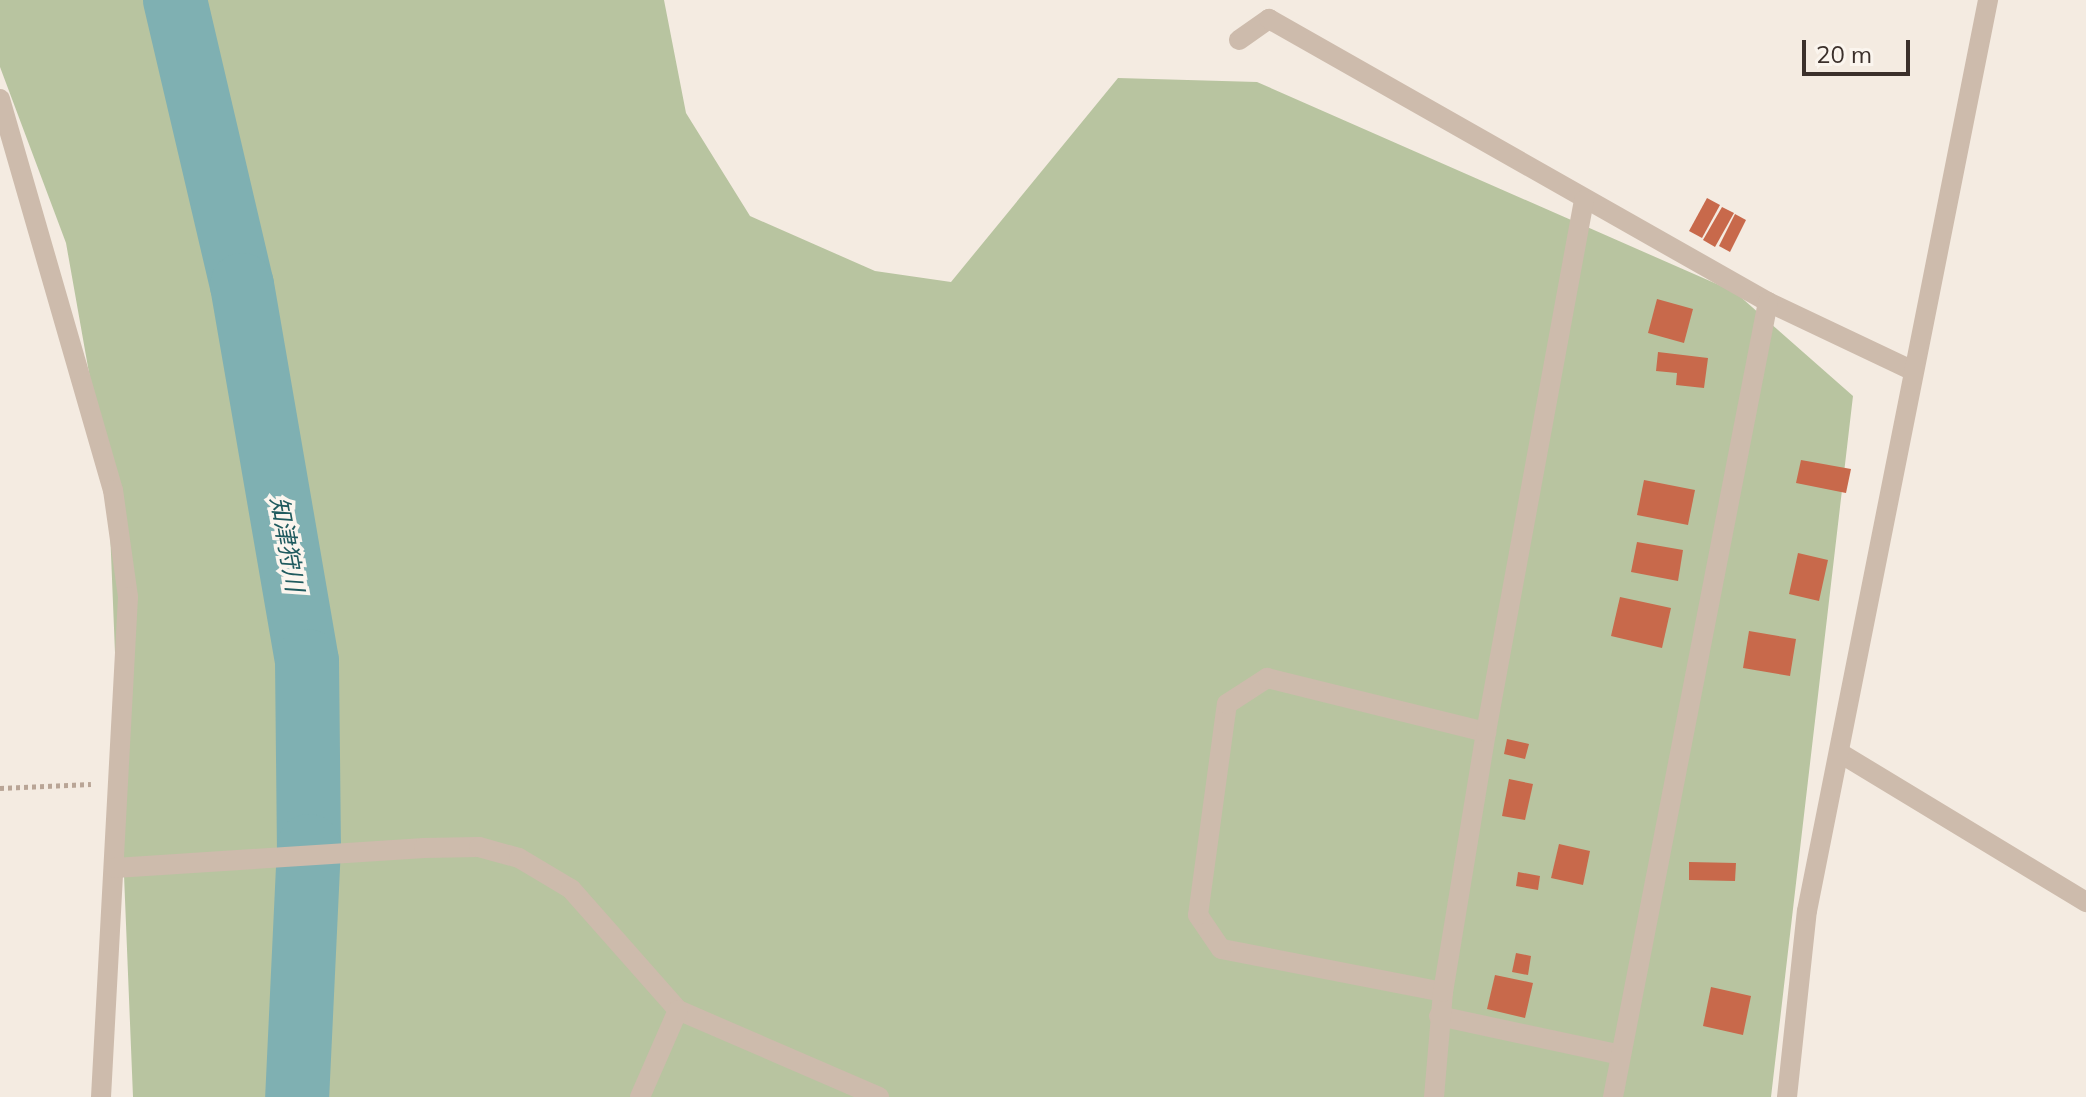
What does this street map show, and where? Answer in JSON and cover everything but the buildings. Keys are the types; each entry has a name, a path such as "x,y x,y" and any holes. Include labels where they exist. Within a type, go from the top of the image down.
{"street":[{"path":"1787,1097 1807,911 1988,0"},
{"path":"1239,40 1269,19 1768,302 1913,371"},
{"path":"0,99 113,490 128,597 101,1097"},
{"path":"1434,1097 1439,1016 1486,732 1584,200"},
{"path":"1613,1097 1617,1054 1768,302"},
{"path":"1443,992 1221,949 1198,915 1227,704 1267,678 1486,732"},
{"path":"1840,753 2086,902"},
{"path":"115,868 213,866 424,848 479,847 505,854 571,889 678,1010 879,1097"},
{"path":"640,1097 678,1010"},
{"path":"1439,1016 1617,1054"}],"path":[{"path":"0,788 120,783"}],"green space":[{"path":"0,0 664,0 686,113 750,216 875,271 951,282 1118,78 1257,82 1735,292 1853,396 1771,1097 133,1097 108,480 66,243 0,67"}],"waterway":[{"name":"知津狩川","path":"175,0 242,285 307,661 309,846 297,1097"}]}
